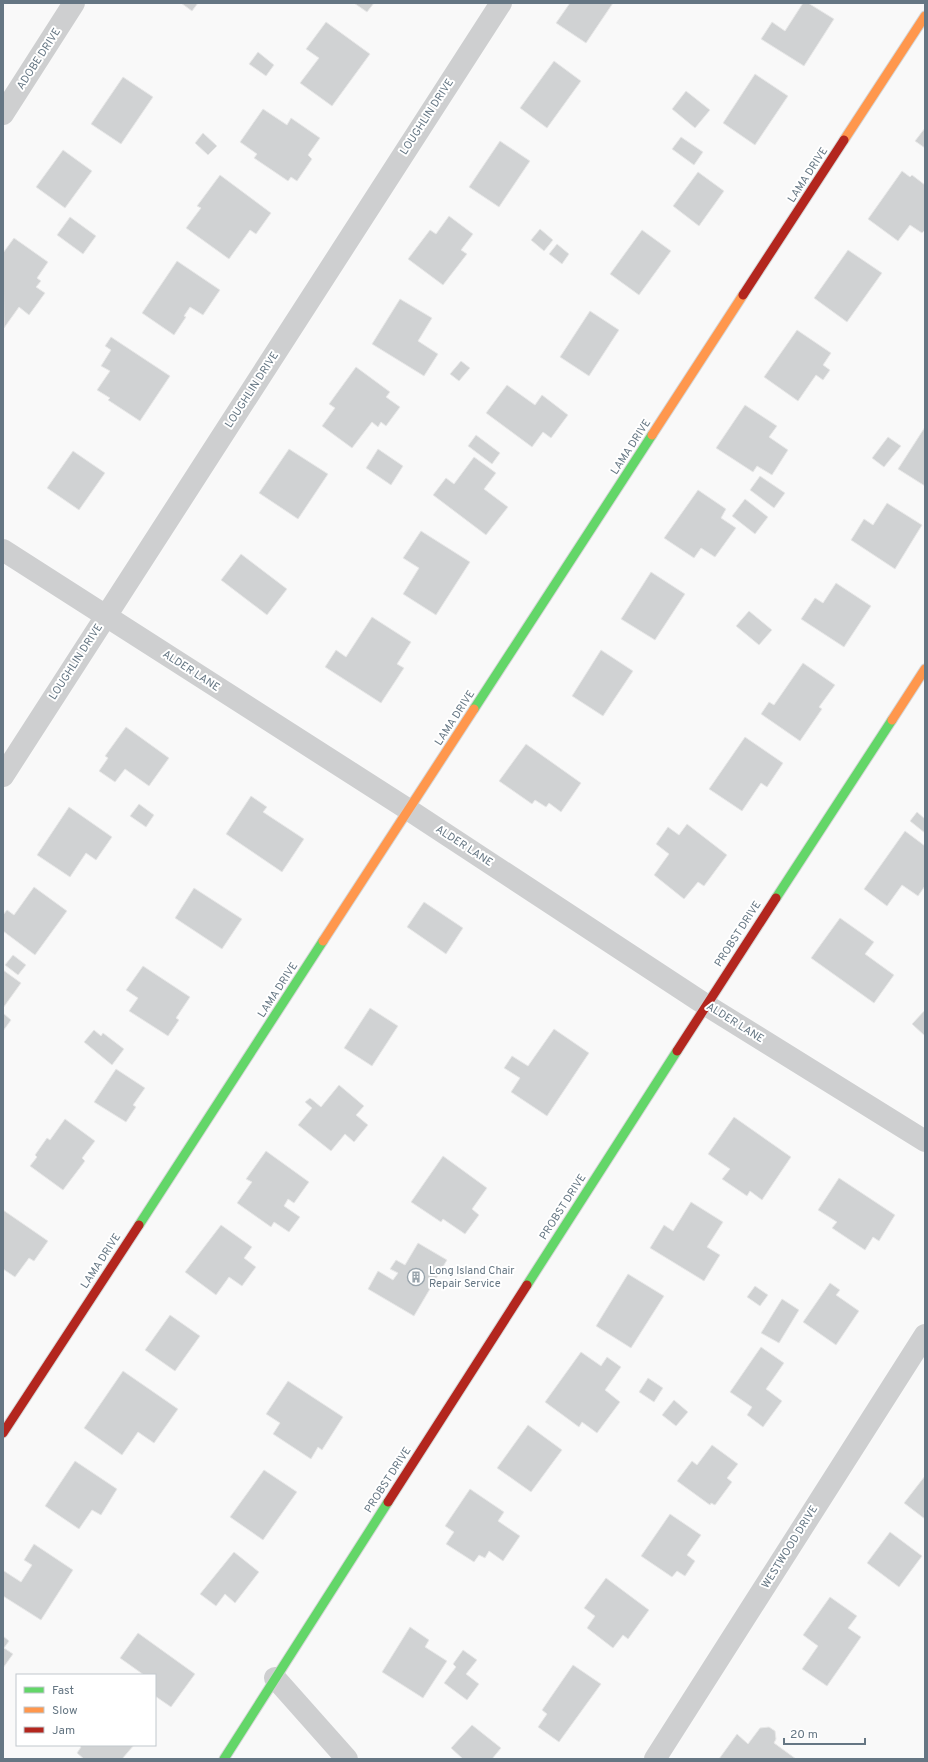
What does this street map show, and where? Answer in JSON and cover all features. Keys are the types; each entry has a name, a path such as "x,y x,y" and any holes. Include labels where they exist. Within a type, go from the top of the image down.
{"street":[{"name":"ADOBE DRIVE","path":"3,114 74,3"},
{"name":"LOUGHLIN DRIVE","path":"3,776 501,3"},
{"name":"LAMA DRIVE","path":"3,1433 925,16"},
{"name":"ALDER LANE","path":"3,550 409,810 706,1005 925,1141"},
{"name":"PROBST DRIVE","path":"224,1759 706,1005 925,669"},
{"name":"WESTWOOD DRIVE","path":"655,1759 925,1336"},
{"path":"275,1678 348,1759"}],"building":[{"path":"181,3 198,3 192,11"},
{"path":"354,3 374,3 367,12"},
{"path":"570,3 613,3 586,43 556,23"},
{"path":"803,3 808,3 834,19 804,66 761,39 772,22 785,31"},
{"path":"326,22 370,54 332,106 300,83 319,58 306,49"},
{"path":"258,52 274,65 266,76 249,64"},
{"path":"554,61 581,81 547,128 520,108"},
{"path":"755,74 788,96 755,145 723,123"},
{"path":"123,77 153,97 121,144 91,124"},
{"path":"686,91 710,110 695,128 672,109"},
{"path":"263,109 287,125 291,118 320,138 308,155 312,159 297,181 291,177 288,181 254,158 257,154 240,142"},
{"path":"925,128 925,148 915,141"},
{"path":"203,133 217,146 208,155 195,143"},
{"path":"681,137 703,152 694,165 672,149"},
{"path":"500,141 530,161 499,207 469,187"},
{"path":"63,150 92,171 65,208 36,187"},
{"path":"902,171 910,177 912,175 925,185 925,230 922,233 910,225 898,241 868,219"},
{"path":"698,172 724,191 699,226 673,206"},
{"path":"220,175 271,213 256,234 250,230 229,259 186,228 201,208 197,206"},
{"path":"449,216 473,234 461,250 467,254 443,285 408,259 430,230 436,234"},
{"path":"70,217 96,236 83,254 57,235"},
{"path":"540,229 553,240 544,251 531,240"},
{"path":"642,230 671,251 639,295 610,274"},
{"path":"14,238 48,262 37,278 41,281 36,287 45,293 29,315 19,307 4,328 3,253"},
{"path":"557,244 569,254 562,264 549,254"},
{"path":"848,250 882,273 847,322 814,298"},
{"path":"177,261 220,290 203,315 190,307 184,316 186,317 174,335 142,313"},
{"path":"400,299 432,318 418,341 438,354 424,376 372,344"},
{"path":"590,311 619,330 589,376 560,357"},
{"path":"797,330 831,353 823,365 830,370 823,380 816,375 798,401 764,377"},
{"path":"111,337 170,376 140,421 108,400 110,398 97,390 110,371 101,366 111,350 105,346"},
{"path":"461,361 470,368 459,381 450,374"},
{"path":"356,367 390,392 386,397 400,407 386,426 381,422 378,427 372,422 352,448 322,426 335,408 329,404"},
{"path":"507,385 535,405 542,395 568,415 551,438 543,432 532,447 486,413"},
{"path":"745,405 777,426 769,437 788,450 772,475 757,466 753,472 716,448"},
{"path":"925,427 925,486 898,469"},
{"path":"476,435 500,453 492,464 468,446"},
{"path":"888,437 901,446 884,467 872,458"},
{"path":"289,449 328,474 298,519 259,493"},
{"path":"378,449 403,466 391,485 366,468"},
{"path":"73,451 105,473 79,510 47,488"},
{"path":"474,457 496,473 484,489 508,507 486,535 433,495 446,478 454,484"},
{"path":"760,476 785,493 774,508 750,490"},
{"path":"698,490 726,509 721,518 736,528 715,557 701,548 694,558 664,538"},
{"path":"745,499 768,517 755,534 732,516"},
{"path":"887,503 922,525 895,569 851,540 864,519 873,525"},
{"path":"421,531 470,562 436,615 403,594 419,568 403,558"},
{"path":"241,554 287,589 267,615 221,580"},
{"path":"651,572 685,594 655,640 621,619"},
{"path":"836,583 871,606 844,647 801,619 815,598 823,603"},
{"path":"749,611 772,630 759,645 736,626"},
{"path":"372,617 411,642 397,664 404,668 381,703 325,667 336,650 346,657"},
{"path":"601,650 633,671 603,716 572,696"},
{"path":"803,663 835,685 819,707 822,709 800,741 761,714 769,702 774,705"},
{"path":"126,727 169,758 149,786 125,769 115,782 99,771 108,758 105,756"},
{"path":"745,737 783,763 767,787 761,783 742,811 709,789"},
{"path":"526,744 581,783 561,812 549,803 546,807 535,800 532,804 499,781"},
{"path":"251,796 267,807 263,812 304,839 282,872 226,834"},
{"path":"139,804 154,815 146,827 130,816"},
{"path":"69,807 112,837 96,860 86,853 70,877 37,855"},
{"path":"917,812 925,819 925,833 910,821"},
{"path":"687,824 727,855 704,886 698,882 684,899 654,875 669,854 656,844 668,827 679,835"},
{"path":"905,831 925,846 925,886 918,896 902,885 887,906 864,889"},
{"path":"34,887 67,911 35,955 3,931 3,915 7,910 14,915"},
{"path":"194,888 242,919 222,949 175,918"},
{"path":"424,902 463,928 446,954 407,927"},
{"path":"840,918 874,942 865,954 894,975 874,1003 811,958"},
{"path":"13,955 26,965 18,975 5,965"},
{"path":"143,966 190,997 176,1018 179,1020 168,1036 129,1011 138,998 126,990"},
{"path":"3,970 21,983 3,1008"},
{"path":"370,1008 398,1026 372,1066 344,1048"},
{"path":"925,1010 925,1036 912,1024"},
{"path":"3,1013 11,1020 3,1031"},
{"path":"554,1029 589,1053 547,1116 511,1092 520,1078 504,1068 512,1056 528,1066"},
{"path":"94,1030 101,1036 103,1033 124,1049 112,1065 84,1042"},
{"path":"116,1069 145,1088 133,1105 136,1107 126,1122 94,1102"},
{"path":"339,1085 364,1106 356,1115 368,1125 354,1142 345,1134 331,1151 298,1125 312,1108 305,1102 310,1098 321,1107"},
{"path":"734,1117 791,1157 762,1200 750,1191 747,1196 722,1179 730,1169 708,1154"},
{"path":"65,1119 95,1141 82,1158 85,1161 63,1190 30,1166 37,1157 35,1155 47,1138 50,1140"},
{"path":"266,1151 309,1182 294,1203 288,1199 284,1206 300,1217 289,1232 274,1222 271,1227 237,1203 252,1182 246,1179"},
{"path":"443,1156 487,1188 472,1209 479,1215 465,1234 443,1219 441,1222 411,1202"},
{"path":"839,1178 895,1215 879,1241 873,1237 865,1250 832,1228 837,1222 818,1210"},
{"path":"691,1202 723,1222 707,1247 720,1255 704,1281 650,1248 664,1225 673,1231"},
{"path":"3,1210 48,1241 34,1261 29,1258 15,1277 3,1269"},
{"path":"221,1225 252,1247 244,1258 256,1267 242,1286 229,1277 216,1295 185,1272"},
{"name":"Long Island Chair Repair Service","path":"418,1243 447,1260 414,1316 368,1289 378,1271 393,1280 398,1273 390,1269 396,1260 405,1265"},
{"path":"628,1274 664,1296 631,1348 596,1326"},
{"path":"830,1283 840,1290 836,1295 859,1311 836,1345 803,1322"},
{"path":"755,1286 768,1295 760,1306 747,1297"},
{"path":"782,1299 799,1310 779,1343 761,1333"},
{"path":"170,1315 200,1336 175,1371 145,1350"},
{"path":"761,1347 784,1363 766,1389 782,1401 763,1427 747,1415 752,1407 730,1392"},
{"path":"581,1352 601,1366 607,1357 621,1367 605,1390 620,1402 597,1433 582,1422 579,1427 545,1402"},
{"path":"123,1371 178,1409 154,1443 138,1432 122,1455 84,1428"},
{"path":"648,1378 663,1388 654,1402 639,1392"},
{"path":"288,1381 343,1417 322,1450 318,1447 311,1459 273,1434 280,1423 266,1414"},
{"path":"674,1400 688,1412 676,1426 662,1415"},
{"path":"528,1425 562,1450 531,1492 497,1468"},
{"path":"712,1445 738,1464 727,1478 732,1482 715,1505 711,1503 710,1505 677,1481 692,1461 697,1465"},
{"path":"75,1461 117,1489 101,1515 92,1510 79,1529 45,1506"},
{"path":"264,1470 297,1492 263,1540 230,1517"},
{"path":"925,1476 925,1519 904,1503"},
{"path":"470,1489 504,1512 498,1521 520,1536 503,1561 489,1551 485,1558 479,1555 474,1562 446,1544 454,1532 445,1526"},
{"path":"670,1514 701,1535 687,1555 695,1561 685,1576 677,1571 672,1577 641,1556"},
{"path":"890,1532 922,1556 899,1587 867,1563"},
{"path":"34,1544 73,1570 41,1620 3,1596 3,1572 4,1571 21,1582 32,1565 24,1560"},
{"path":"234,1552 259,1572 235,1603 225,1594 216,1606 200,1594"},
{"path":"606,1578 649,1610 628,1639 623,1635 613,1648 587,1628 595,1616 584,1608"},
{"path":"830,1597 857,1616 848,1628 861,1637 827,1686 802,1669 818,1646 803,1635"},
{"path":"410,1627 429,1640 425,1647 447,1661 423,1698 382,1672"},
{"path":"138,1633 195,1674 171,1707 156,1697 156,1674 143,1674 120,1658"},
{"path":"3,1636 9,1641 4,1648 13,1654 3,1668"},
{"path":"463,1650 477,1660 466,1674 479,1684 467,1700 444,1683 456,1667 453,1664"},
{"path":"573,1665 601,1684 559,1742 538,1727 547,1714 542,1710"},
{"path":"472,1725 501,1748 492,1759 463,1759 451,1748"},
{"path":"769,1727 775,1731 776,1739 774,1743 796,1759 719,1759 737,1734 748,1744 760,1728"},
{"path":"80,1746 133,1746 122,1759 84,1759 77,1753 81,1747"}],"traffic: fast":[{"path":"474,709 652,435"},
{"path":"776,898 892,720"},
{"path":"139,1225 323,941"},
{"path":"527,1285 677,1051"},
{"path":"224,1759 388,1502"}],"traffic: slow":[{"path":"844,140 925,16"},
{"path":"652,435 743,295"},
{"path":"892,720 925,669"},
{"path":"323,941 474,709"}],"traffic: jam":[{"path":"743,295 844,140"},
{"path":"677,1051 776,898"},
{"path":"3,1433 139,1225"},
{"path":"388,1502 527,1285"}],"place":[{"name":"Long Island Chair Repair Service","path":"416,1277"}]}
